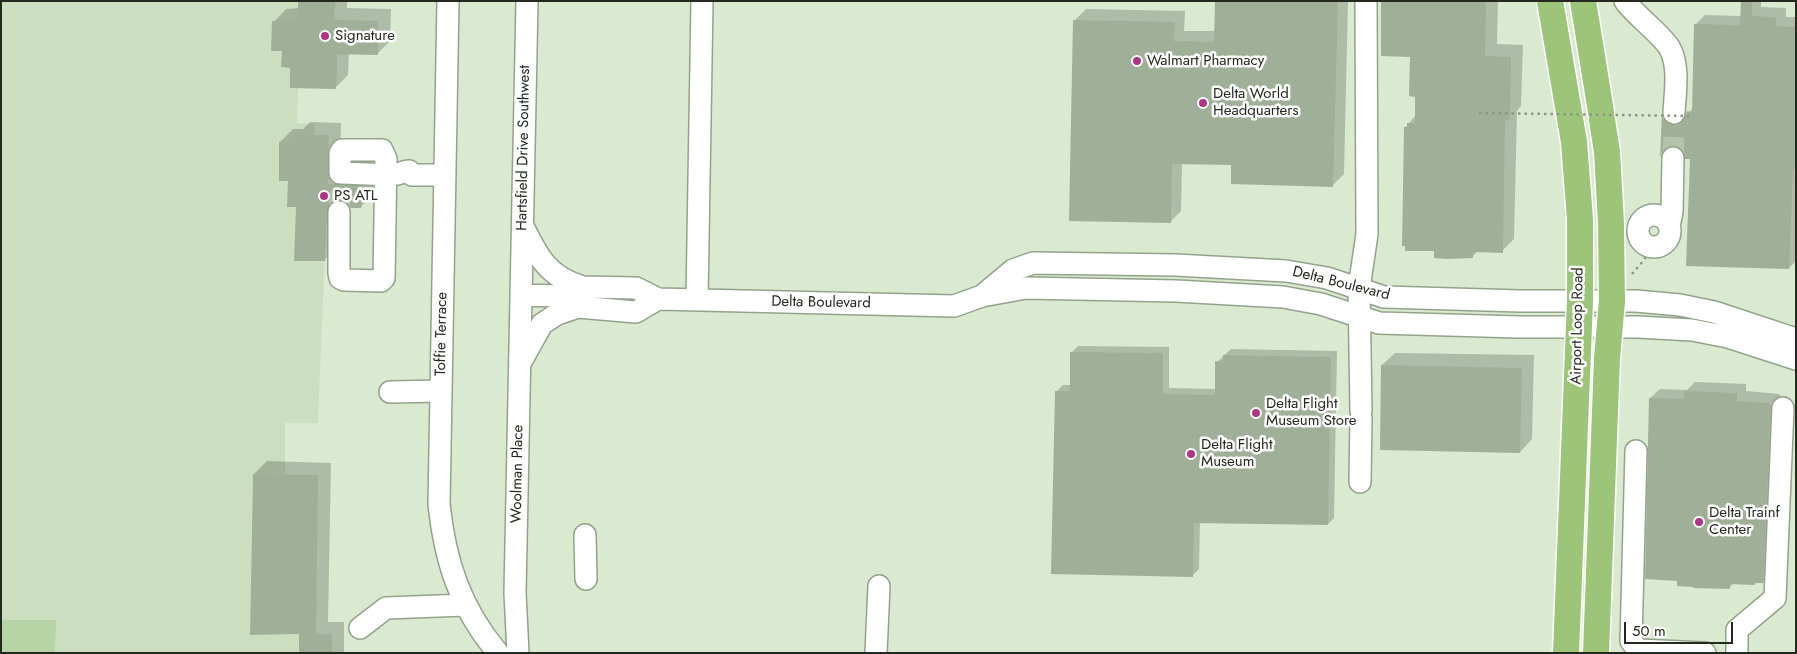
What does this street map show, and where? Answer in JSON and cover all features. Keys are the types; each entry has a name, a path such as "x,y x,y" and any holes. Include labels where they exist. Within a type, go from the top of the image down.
{"main road":[{"name":"Airport Loop Road","path":"1550,1 1574,142 1580,220 1580,301 1566,653"},
{"name":"Airport Loop Road","path":"1583,1 1607,152 1611,215 1612,301 1607,358 1596,653"}],"street":[{"name":"Toffie Terrace","path":"448,1 439,481 442,526 450,566 465,605 498,653"},
{"name":"Hartsfield Drive Southwest","path":"521,295 527,1"},
{"path":"697,300 702,1"},
{"path":"1360,482 1361,316 1359,288 1367,234 1366,1"},
{"path":"1625,1 1669,47 1675,68 1679,120"},
{"path":"1669,226 1662,218 1642,212 1639,225 1641,241 1651,247 1656,247 1666,242 1670,232 1673,158"},
{"path":"340,181 399,174 446,175"},
{"path":"339,212 340,278 344,280 381,281 384,278 399,174"},
{"path":"520,364 542,324 557,314 575,297 566,282 546,266 522,224"},
{"name":"Delta Boulevard","path":"982,296 1013,270 1033,263 1176,265 1286,271 1327,278 1384,297 1636,301 1680,305 1714,312 1796,339"},
{"name":"Delta Boulevard","path":"521,295 575,297 636,312 658,299 954,306 982,296 1026,288 1200,292 1283,297 1321,304 1379,323 1692,330 1728,337 1796,359"},
{"name":"Woolman Place","path":"518,653 515,593 521,295"},
{"path":"390,392 441,391"},
{"path":"1737,653 1737,630 1774,598 1783,408"},
{"path":"1636,451 1632,641 1638,651 1705,653"},
{"path":"585,535 586,579"},
{"path":"876,653 879,586"},
{"path":"360,628 387,609 465,605"}],"path":[{"path":"1479,114 1679,120"},
{"path":"1631,276 1644,260 1651,247"}],"shaded area":[{"path":"1,1 335,1 335,8 323,8 324,20 378,21 378,55 328,54 328,61 337,62 336,89 298,88 297,123 315,124 314,135 329,135 328,184 362,185 361,208 328,208 318,423 285,423 285,474 253,474 250,635 299,634 299,653 1,653"},
{"path":"1,620 56,620 55,653 1,653"}],"building":[{"name":"Signature","path":"298,1 335,1 334,20 378,21 378,55 337,54 336,89 290,88 290,68 281,67 282,51 271,51 272,21 298,20"},
{"name":"Delta World Headquarters","path":"1215,1 1338,1 1333,187 1231,184 1231,165 1172,164 1171,223 1069,221 1073,20 1175,22 1174,41 1214,42"},
{"path":"1485,1 1485,56 1511,57 1510,120 1505,120 1503,253 1473,252 1473,258 1447,259 1434,258 1434,251 1405,251 1405,246 1402,246 1404,127 1407,127 1407,123 1415,123 1415,97 1409,96 1410,57 1381,56 1381,2"},
{"path":"1741,1 1752,1 1752,16 1776,17 1776,26 1796,27 1796,170 1793,170 1789,269 1686,266 1690,159 1685,159 1684,152 1674,146 1667,147 1662,152 1660,158 1662,113 1663,119 1667,123 1674,125 1680,124 1684,120 1687,111 1692,112 1694,24 1740,25"},
{"name":"PS ATL","path":"296,135 329,135 328,184 362,186 361,208 351,208 346,201 339,200 333,201 328,206 325,261 294,261 296,207 287,207 288,181 279,181 279,142 296,142"},
{"name":"Delta Flight Museum","path":"1070,352 1163,353 1163,394 1215,395 1215,361 1223,362 1223,355 1331,357 1328,525 1194,523 1193,577 1051,574 1055,391 1070,391"},
{"path":"1381,365 1522,368 1520,453 1380,450"},
{"path":"1684,391 1737,393 1737,401 1771,403 1763,583 1755,583 1755,585 1730,584 1730,589 1693,588 1677,586 1677,581 1645,579 1649,398 1684,399"},
{"path":"253,474 318,475 316,634 332,634 332,653 299,653 299,634 250,635"}],"tunnel":[{"path":"1673,158 1674,132"},
{"path":"339,212 340,189"}],"place":[{"name":"Signature","path":"325,36"},
{"name":"Walmart Pharmacy","path":"1137,61"},
{"name":"Delta World Headquarters","path":"1203,103"},
{"name":"PS ATL","path":"324,196"},
{"name":"Delta Flight Museum Store","path":"1256,413"},
{"name":"Delta Flight Museum","path":"1191,454"},
{"name":"Delta Trainf Center","path":"1699,522"}]}
